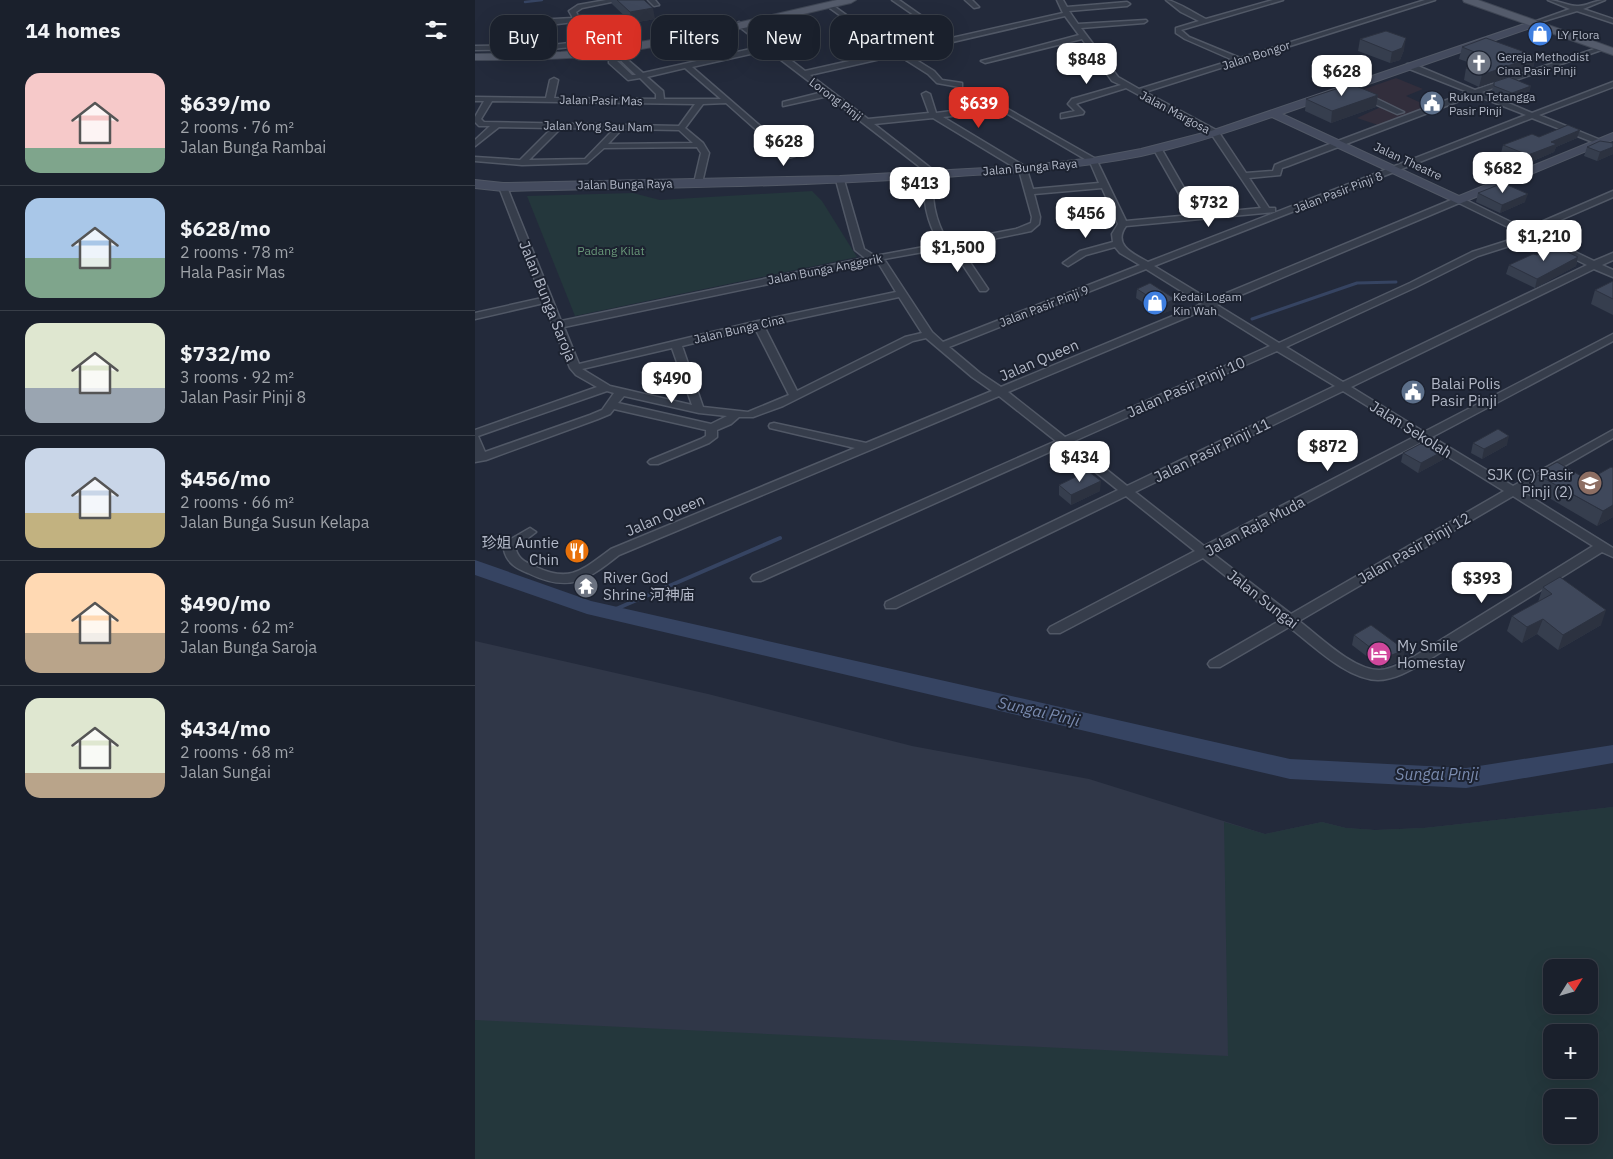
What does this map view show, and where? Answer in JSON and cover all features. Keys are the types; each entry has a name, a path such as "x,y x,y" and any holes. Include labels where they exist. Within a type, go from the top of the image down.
{"main road":[{"path":"641,41 829,2 851,0"},
{"path":"1468,0 1613,52"},
{"path":"641,44 739,24 829,2"},
{"name":"Jalan Bunga Raya","path":"475,184 503,186 840,180 1023,169 1093,161 1157,148 1215,133 1533,24"},
{"path":"476,52 550,51 567,49"},
{"path":"476,52 542,56 567,54"},
{"name":"Jalan Theatre","path":"1272,113 1459,200"},
{"name":"Jalan Queen","path":"1459,200 1613,136"}],"street":[{"path":"574,15 572,11 576,8 618,0"},
{"path":"895,0 917,15"},
{"path":"968,0 976,7"},
{"name":"Jalan Margosa","path":"1060,0 1109,72 1126,86 1215,133"},
{"path":"1169,0 1183,11 1205,20"},
{"path":"1239,60 1187,38 1178,30 1205,20 1280,0"},
{"name":"Jalan Bongor","path":"1137,92 1432,0"},
{"path":"1551,0 1613,21"},
{"path":"1533,24 1602,0"},
{"path":"829,2 845,15"},
{"path":"953,40 1066,11 1127,4"},
{"path":"1077,26 1144,21"},
{"name":"Lorong Pinji","path":"739,24 748,31"},
{"path":"985,62 1084,36"},
{"path":"1245,176 1277,173 1278,167 1285,164 1475,92 1602,48"},
{"path":"618,60 612,61 631,78 748,53"},
{"name":"Lorong Pinji","path":"785,60 933,173"},
{"path":"803,74 868,60"},
{"path":"912,60 931,73 932,77 939,82 959,85"},
{"path":"687,66 791,156"},
{"path":"1410,66 1613,148"},
{"path":"641,76 660,94 660,102"},
{"path":"550,100 554,80"},
{"name":"Jalan Pasir Pinji 8","path":"1146,266 1613,84"},
{"path":"1064,116 1080,112 1072,104 1075,101 1126,86"},
{"path":"1346,88 1400,112"},
{"path":"786,104 829,93"},
{"path":"927,94 933,114 1023,169"},
{"name":"Jalan Pasir Mas","path":"475,98 660,102 728,101"},
{"name":"Jalan Yong Sau Nam","path":"489,98 477,120 482,124 681,128"},
{"path":"972,111 969,103 971,100 979,98 991,100 1003,109 1093,161 1123,224"},
{"path":"698,182 705,153 700,145 681,128 701,102"},
{"path":"866,122 933,114 1003,109"},
{"path":"475,144 497,124"},
{"path":"522,163 559,125"},
{"path":"475,160 522,163 587,161 620,127"},
{"path":"1215,133 1266,210"},
{"path":"603,146 700,145"},
{"path":"1157,148 1196,217"},
{"name":"Jalan Bunga Anggerik","path":"558,326 754,283 1028,229 1035,224 1036,217 1023,169"},
{"path":"933,173 929,179 929,189 935,227 983,289"},
{"name":"Jalan Sungai","path":"840,180 860,250 864,254 882,262 929,334 976,376 1001,392 1339,659 1362,673 1372,675 1393,673 1420,660 1607,549"},
{"name":"Jalan Bunga Saroja","path":"503,186 575,368 606,388 699,410 749,416 763,411 909,339 929,334"},
{"path":"1030,192 1105,186"},
{"name":"Jalan Pasir Pinji 10","path":"757,578 1277,347 1413,285 1475,254 1519,240 1525,232 1613,194"},
{"name":"Jalan Theatre","path":"1459,200 1613,274"},
{"name":"Jalan Queen","path":"530,532 515,542 510,550 511,557 524,567 560,580 587,572 615,552 1459,200"},
{"path":"1068,263 1083,253 1117,244 1115,237 1123,224 1293,209"},
{"name":"Jalan Sekolah","path":"1117,244 1123,251 1146,266 1607,549"},
{"name":"Jalan Pasir Pinji 11","path":"891,605 1613,256"},
{"name":"Jalan Pasir Pinji 9","path":"942,346 1146,266"},
{"name":"Jalan Bunga Cina","path":"575,368 758,324 903,293"},
{"path":"475,316 547,300"},
{"path":"758,324 794,395"},
{"name":"Jalan Raja Muda","path":"1055,630 1613,337"},
{"path":"676,344 699,410"},
{"path":"475,434 606,388"},
{"path":"475,438 478,458 606,412 621,392"},
{"path":"612,405 712,428 727,422 735,415"},
{"path":"774,426 867,447"},
{"path":"655,462 705,441 711,436 712,428"},
{"name":"Jalan Pasir Pinji 12","path":"1215,664 1613,433"}],"shaded area":[{"path":"1396,78 1423,89 1406,96 1430,107 1381,126 1357,118 1385,105 1356,92"},
{"path":"475,641 708,694 912,746 1089,779 1265,834 1322,822 1346,828 1375,830 1424,828 1613,807 1613,1159 475,1159"}],"green space":[{"name":"Padang Kilat","path":"812,191 822,201 857,257 575,316 527,196 633,193 660,200"},
{"path":"1613,807 1613,1159 475,1159 475,1020 1228,1056 1224,822 1265,834 1322,822 1346,828 1375,830 1424,828"}],"building":[{"path":"617,0 644,0 653,8 630,12"},
{"path":"1386,31 1406,38 1402,48 1392,52 1360,39"},
{"path":"1486,38 1536,56 1482,75 1466,68 1488,61 1482,59 1487,57 1462,47"},
{"path":"1509,77 1531,86 1512,93 1494,86 1494,82"},
{"path":"1351,84 1378,95 1332,111 1306,99"},
{"path":"1568,125 1580,130 1551,142 1557,144 1528,155 1503,145 1532,134 1539,137"},
{"path":"1600,141 1613,143 1613,147 1600,152 1587,147"},
{"path":"1503,183 1528,194 1502,205 1478,193"},
{"path":"1555,246 1578,257 1537,279 1509,265 1533,254 1537,255"},
{"path":"1613,281 1613,299 1595,290"},
{"path":"1150,283 1175,299 1162,305 1137,289"},
{"path":"1498,429 1509,436 1484,449 1473,443"},
{"path":"1424,442 1434,442 1447,449 1421,463 1403,453"},
{"path":"1557,462 1588,480 1611,467 1613,468 1613,505 1603,511 1536,474"},
{"path":"1088,471 1101,481 1071,495 1059,485"},
{"path":"1560,577 1606,610 1563,635 1543,619 1527,627 1512,616 1552,594 1543,587"},
{"path":"1371,625 1405,650 1384,658 1354,635"}],"waterway":[{"path":"525,2 542,0"},
{"path":"1252,319 1357,283 1396,282"},
{"path":"609,612 780,538"},
{"name":"Sungai Pinji","path":"475,567 587,607 1290,769 1466,778 1613,754"}],"place":[{"name":"LY Flora","path":"1540,34"},
{"name":"Gereja Methodist Cina Pasir Pinji","path":"1479,63"},
{"name":"Rukun Tetangga Pasir Pinji","path":"1432,103"},
{"name":"Kedai Logam Kin Wah","path":"1155,303"},
{"name":"Balai Polis Pasir Pinji","path":"1413,392"},
{"name":"SJK (C) Pasir Pinji (2)","path":"1590,483"},
{"name":"珍姐 Auntie Chin","path":"577,551"},
{"name":"River God Shrine 河神庙","path":"586,586"},
{"name":"My Smile Homestay","path":"1379,654"}]}
